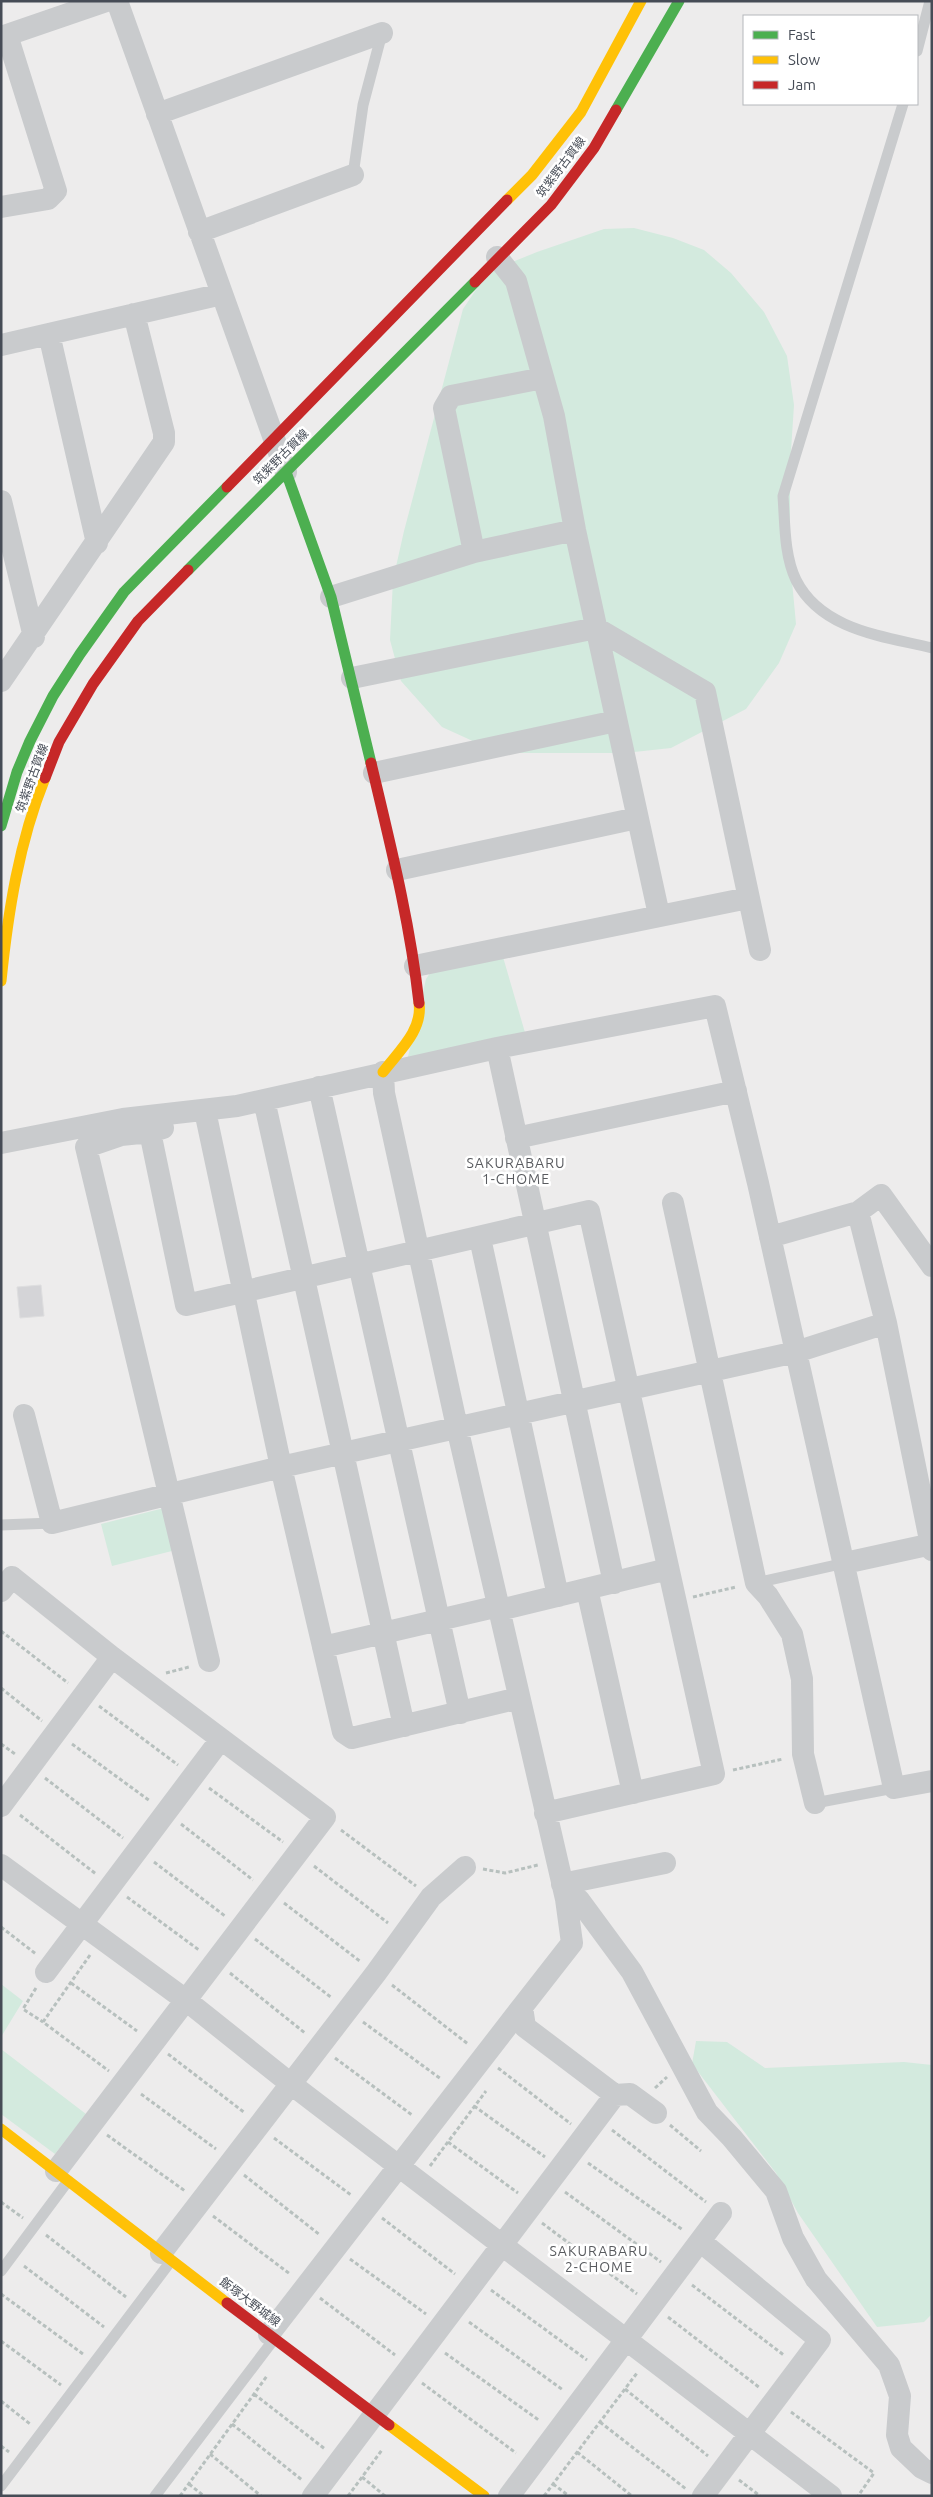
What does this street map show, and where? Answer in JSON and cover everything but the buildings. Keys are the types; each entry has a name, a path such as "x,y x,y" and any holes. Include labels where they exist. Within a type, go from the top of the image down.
{"main road":[{"name":"筑紫野古賀線","path":"2,824 20,765 41,716 78,654 124,592 532,175 581,112 641,1"},
{"name":"筑紫野古賀線","path":"1,981 8,911 36,799 59,742 93,684 138,620 497,257 551,205 594,148 679,1"},
{"path":"286,472 331,597 352,678 397,870 414,966 421,1017 415,1030 383,1072"},
{"name":"飯塚大野城線","path":"1,2129 166,2257 482,2495"}],"street":[{"path":"1,207 48,199 56,191 4,36 106,1"},
{"path":"117,1 286,472"},
{"path":"157,114 382,34"},
{"path":"199,232 353,175"},
{"path":"497,257 516,281 554,416 575,530 659,915"},
{"path":"1,345 222,294"},
{"path":"1,681 34,637 164,442 164,433 134,314"},
{"path":"49,334 97,543"},
{"path":"474,552 444,408 451,396 543,378"},
{"path":"2,510 34,637"},
{"path":"331,597 474,552 575,530"},
{"path":"352,678 596,628 706,692 760,950"},
{"path":"374,773 616,721"},
{"path":"397,870 637,818"},
{"path":"414,966 748,898"},
{"path":"1,1143 123,1119 206,1111 264,1100 497,1048 715,1006 770,1237 894,1788 932,1781"},
{"path":"497,1048 614,1583"},
{"path":"272,2336 306,2286 457,2091 492,2064 522,2008 572,1943 564,1891 418,1252 384,1093 383,1072"},
{"path":"319,1087 460,1713"},
{"path":"516,1138 736,1091"},
{"path":"264,1100 404,1726"},
{"path":"206,1111 281,1467 343,1732 352,1738 519,1698"},
{"path":"180,1113 180,1122 150,1132 120,1136 86,1147 209,1661"},
{"path":"150,1132 186,1305 480,1238 589,1211 714,1774 545,1813"},
{"path":"770,1237 858,1212 881,1195 932,1266"},
{"path":"673,1203 756,1583 768,1596 792,1634 802,1679 804,1754 815,1803"},
{"path":"844,1563 931,1546 886,1323 858,1212"},
{"path":"480,1238 558,1596"},
{"path":"24,1415 52,1523 398,1440 796,1352 886,1323"},
{"path":"324,1647 438,1619 558,1596 668,1569"},
{"path":"5,1579 325,1817 92,2125 62,2176"},
{"path":"587,1589 633,1793"},
{"path":"2,1804 112,1657"},
{"path":"48,1969 221,1738"},
{"path":"564,1891 665,1863"},
{"path":"1,1865 187,2000 398,2166 831,2496"},
{"path":"166,2257 205,2208 239,2170 266,2130 353,2014 376,1973 431,1898 465,1866"},
{"path":"564,1891 579,1900 615,1946 646,1996 680,2064 707,2112 732,2138 776,2191 793,2238 816,2279 888,2365 900,2396 897,2435 901,2448 922,2468 932,2473"},
{"path":"522,2008 525,2027 614,2095 630,2094 648,2108"},
{"path":"314,2493 614,2095"},
{"path":"509,2496 721,2213"},
{"path":"695,2493 724,2468 820,2340 700,2242"}],"lane":[{"path":"918,47 930,1"},
{"path":"353,175 363,105 382,34"},
{"path":"903,105 783,496 787,545 796,579 811,602 830,617 872,634 932,648"},
{"path":"1,1525 52,1523"},
{"path":"756,1583 844,1563"},
{"path":"815,1803 894,1788"},
{"path":"1,2271 34,2227 62,2176"},
{"path":"1,2486 138,2305 166,2257"},
{"path":"155,2496 272,2336"}],"path":[{"path":"675,1601 756,1583"},
{"path":"1,1631 84,1695 298,1853 404,1935"},
{"path":"147,1683 153,1677 209,1661"},
{"path":"1,1688 56,1732 165,1812 376,1973 492,2064 573,2151 677,2273 800,2367"},
{"path":"1,1744 353,2014 457,2091"},
{"path":"714,1774 804,1754"},
{"path":"2,1804 216,1962 428,2128"},
{"path":"325,1817 431,1898"},
{"path":"465,1866 505,1873 556,1861"},
{"path":"1,1927 48,1969 23,2008 125,2082 239,2170 335,2248 441,2326 557,2433"},
{"path":"43,2022 102,1939"},
{"path":"71,1983 367,2207 603,2371"},
{"path":"492,2064 495,2077"},
{"path":"680,2064 648,2108 701,2151"},
{"path":"419,2182 490,2084"},
{"path":"474,2106 573,2151 721,2213"},
{"path":"92,2125 205,2208 306,2286 408,2369 532,2465"},
{"path":"448,2142 775,2400 874,2473 858,2496"},
{"path":"573,2151 700,2242"},
{"path":"1,2202 138,2305"},
{"path":"12,2256 115,2336"},
{"path":"1,2294 94,2363"},
{"path":"441,2326 580,2402"},
{"path":"1,2342 72,2393"},
{"path":"544,2496 650,2357"},
{"path":"180,2496 271,2371"},
{"path":"625,2389 760,2496"},
{"path":"254,2394 340,2460"},
{"path":"1,2401 42,2433"},
{"path":"600,2422 695,2493"},
{"path":"232,2424 314,2493"},
{"path":"348,2496 382,2450"},
{"path":"577,2452 632,2496"},
{"path":"210,2454 261,2496"},
{"path":"362,2477 385,2496"},
{"path":"189,2484 204,2496"},
{"path":"553,2484 569,2496"}],"green space":[{"path":"634,228 673,238 704,250 731,273 764,312 787,356 794,405 790,466 790,560 796,624 779,663 746,709 671,748 625,753 499,753 442,727 401,681 390,640 393,580 404,531 463,309 488,272 537,252 604,229"},
{"path":"503,957 526,1036 407,1061 426,979 432,970"},
{"path":"164,1508 176,1550 112,1566 101,1524"},
{"path":"1,1984 23,2001 1,2037"},
{"path":"696,2041 727,2042 765,2068 904,2062 932,2065 932,2314 924,2322 877,2327 798,2213 776,2173 692,2064"},
{"path":"1,2049 86,2114 55,2154 1,2114"}],"traffic: fast":[{"path":"616,110 679,1"},
{"path":"188,570 475,282"},
{"path":"286,472 331,597 371,763"},
{"path":"1,826 17,772 30,741 53,696 80,654 124,592 227,487"}],"traffic: slow":[{"path":"507,200 532,175 581,112 641,1"},
{"path":"1,981 11,903 21,852 45,778"},
{"path":"383,1072 414,1031 419,1013 419,1003"},
{"path":"1,2129 227,2303"},
{"path":"389,2425 484,2496"}],"traffic: jam":[{"path":"475,282 551,205 594,148 616,110"},
{"path":"227,487 507,200"},
{"path":"45,778 59,742 93,684 138,621 188,570"},
{"path":"371,763 405,913 419,1003"},
{"path":"227,2303 389,2425"}],"district":[{"name":"SAKURABARU 1-CHOME","path":"516,1172"},
{"name":"SAKURABARU 2-CHOME","path":"599,2260"}]}
